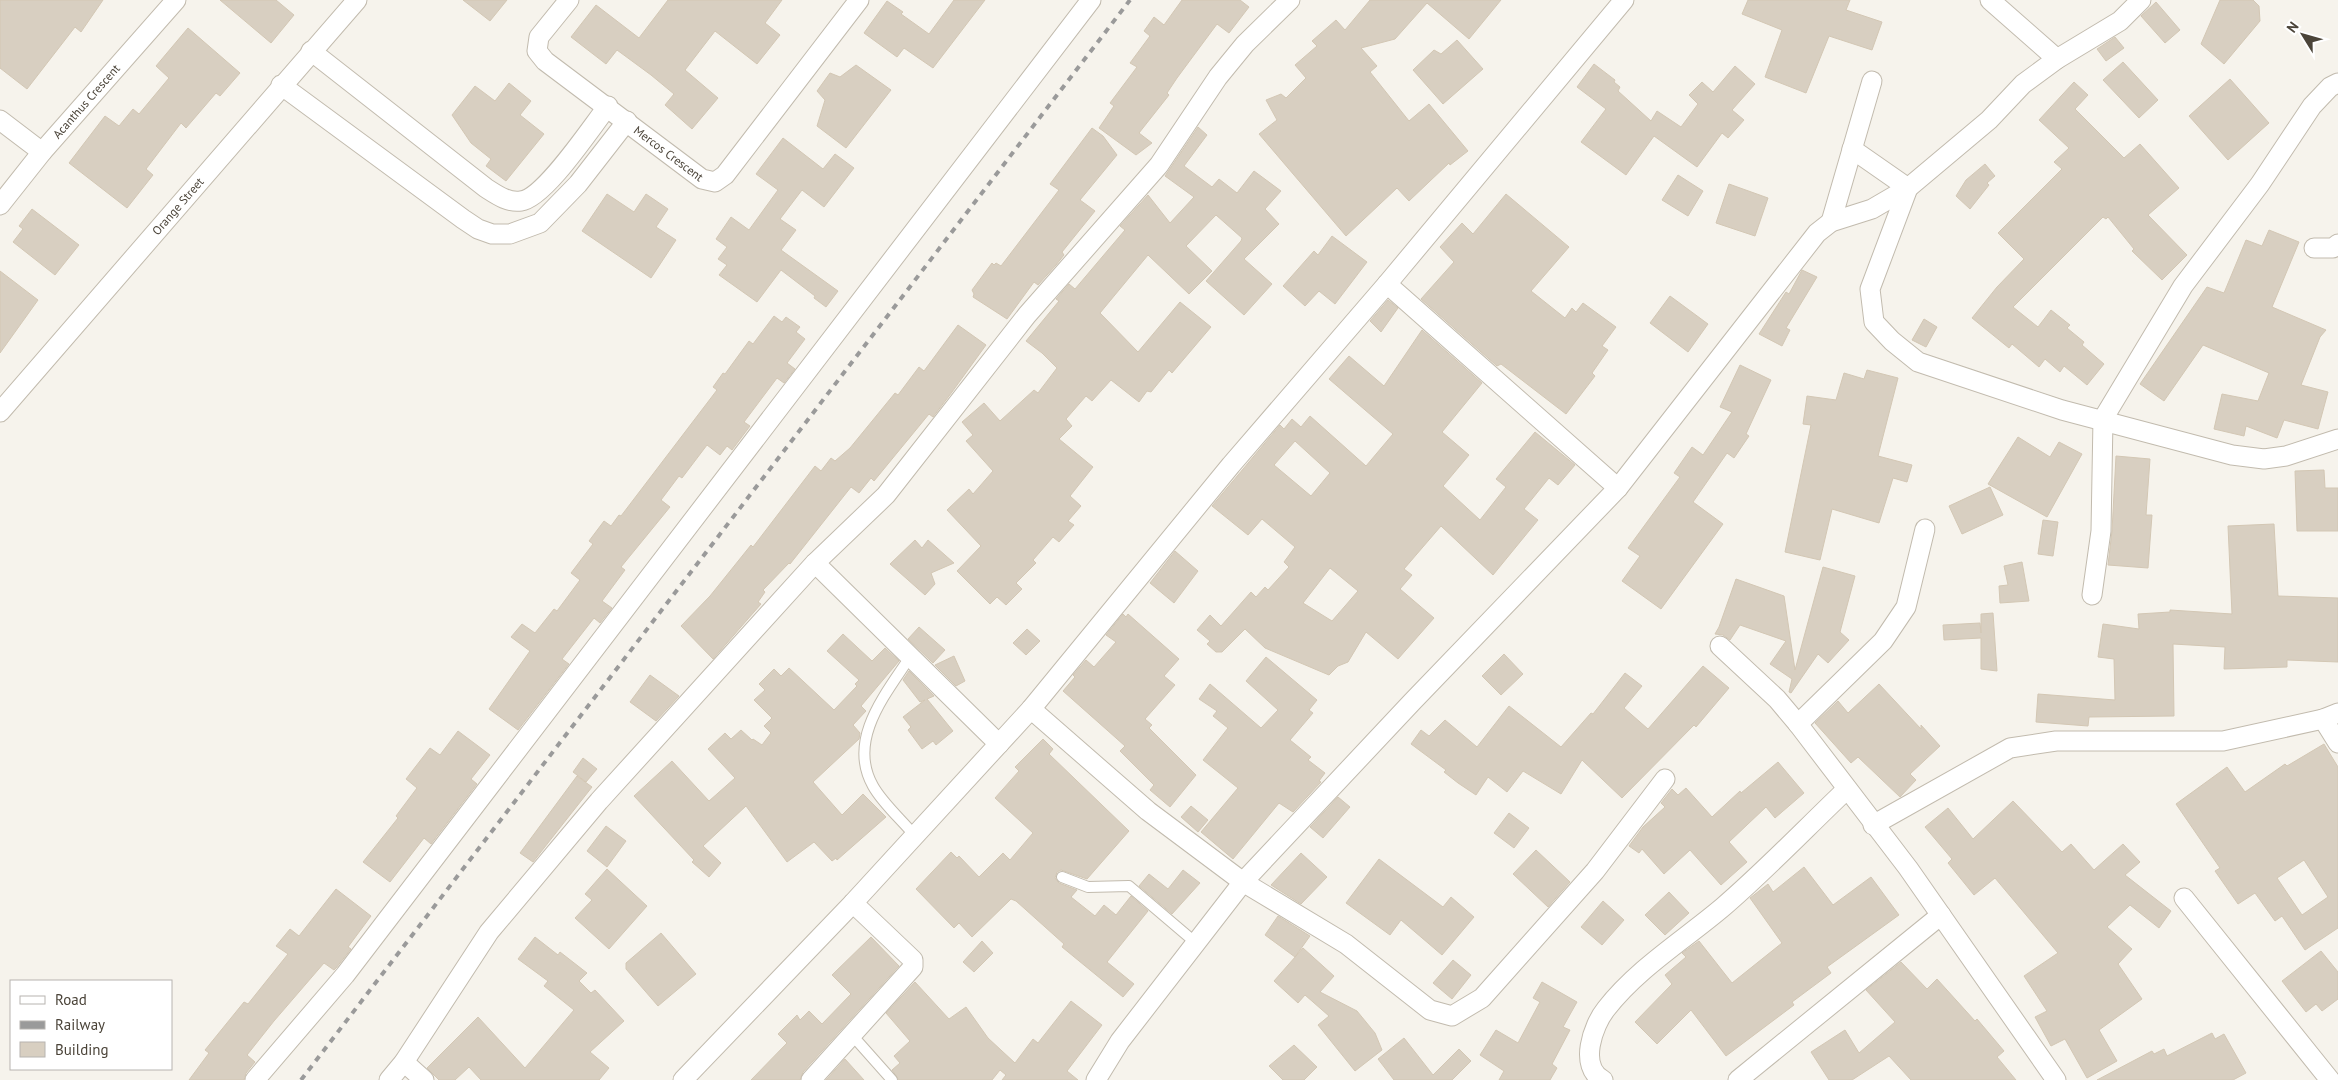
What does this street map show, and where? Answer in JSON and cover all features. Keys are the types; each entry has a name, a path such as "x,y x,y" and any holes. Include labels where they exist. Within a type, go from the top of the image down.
{"street":[{"name":"Acanthus Crescent","path":"0,205 42,152 176,0"},
{"name":"Orange Street","path":"0,412 310,51 357,0"},
{"name":"Mercos Crescent","path":"569,0 539,36 537,51 545,61 608,106 702,179 715,182 725,175 859,0"},
{"path":"255,1080 345,975 1091,0"},
{"path":"389,1080 404,1062 489,932 598,801 815,563 886,495 1027,315 1159,165 1218,77 1245,44 1290,0"},
{"path":"683,1080 854,903 1031,709 1232,465 1387,284 1624,0"},
{"path":"1990,0 2057,59"},
{"path":"1096,1080 1120,1040 1243,882 1412,702 1618,488 1817,233 1831,222 1872,209 1908,188 1989,120 2023,84 2057,59 2120,20 2141,0"},
{"path":"310,51 486,188 506,200 515,202 530,198 555,175 608,106"},
{"path":"1831,222 1872,81"},
{"path":"2092,595 2101,531 2103,419 2183,286 2260,184 2312,106 2330,87 2338,83"},
{"path":"281,85 463,219 492,234 510,234 540,223 578,184 627,121"},
{"path":"0,120 42,152"},
{"path":"1852,148 1908,188"},
{"path":"1908,188 1870,289 1874,322 1892,342 1918,362 2062,410 2103,419 2232,455 2264,459 2286,456 2338,439"},
{"path":"2314,248 2333,248 2338,244"},
{"path":"1387,284 1618,488"},
{"path":"1798,724 1883,641 1906,607 1925,529"},
{"path":"815,563 999,744"},
{"path":"1720,646 1777,699 1798,724 1873,825 1908,868 2056,1080"},
{"path":"1031,709 1148,811 1243,882 1346,944 1430,1010 1452,1016 1482,998 1583,885 1665,778"},
{"path":"1873,825 2010,748 2056,741 2223,741 2331,716 2338,743"},
{"path":"1603,1080 1598,1078 1591,1064 1591,1038 1606,1010 1650,965 1724,906 1847,789"},
{"path":"2184,898 2330,1080"},
{"path":"812,1080 913,967 913,960 854,903"},
{"path":"1738,1080 1941,915"},
{"path":"404,1062 424,1080"}],"lane":[{"path":"910,658 872,714 863,754 873,786 915,836"},
{"path":"1062,877 1088,887 1129,886 1196,942"},
{"path":"852,1035 892,1080"}],"building":[{"path":"0,0 103,0 81,32 75,27 27,89 0,68"},
{"path":"220,0 276,0 294,15 271,43"},
{"path":"463,0 507,0 490,21"},
{"path":"668,0 782,0 765,23 780,35 757,64 715,31 685,70 718,98 692,129 665,105 674,94 651,75 617,50 606,64 571,37 596,5 639,38"},
{"path":"954,0 985,0 933,68 904,48 897,57 864,33 887,1 903,12 901,14 929,34"},
{"path":"1182,0 1240,0 1249,7 1229,33 1217,24 1177,78 1167,93 1169,95 1139,133 1152,143 1136,155 1099,128 1114,106 1110,103 1137,67 1130,63 1150,36 1144,31 1154,17 1164,25"},
{"path":"1370,0 1501,0 1469,39 1427,3 1395,39 1361,48 1377,66 1370,72 1409,121 1429,104 1468,151 1450,165 1449,163 1409,201 1397,188 1346,236 1259,134 1277,120 1266,100 1281,94 1286,98 1306,78 1295,65 1317,46 1312,41 1336,20 1345,30"},
{"path":"1748,0 1850,0 1846,10 1882,22 1872,50 1829,36 1806,93 1765,77 1782,30 1742,14"},
{"path":"2220,0 2253,0 2259,6 2260,21 2224,64 2201,44"},
{"path":"2156,2 2180,30 2165,43 2141,16"},
{"path":"188,28 240,73 220,96 216,93 186,128 181,123 146,169 153,175 127,208 69,163 105,116 119,126 133,109 139,114 169,78 156,66"},
{"path":"2115,37 2124,48 2106,61 2097,49"},
{"path":"1457,40 1483,69 1443,104 1413,70 1434,50 1441,54"},
{"path":"2123,62 2158,100 2139,118 2103,80"},
{"path":"1594,64 1615,80 1614,82 1620,87 1618,91 1651,121 1657,111 1681,127 1698,104 1689,95 1702,82 1713,92 1735,66 1755,84 1732,110 1744,120 1728,138 1722,133 1697,167 1654,136 1626,175 1581,142 1606,109 1577,87"},
{"path":"856,65 891,90 846,148 817,126 825,100 817,91 830,73 840,77"},
{"path":"2230,79 2269,123 2228,160 2189,116"},
{"path":"2074,82 2088,95 2075,109 2124,158 2140,144 2179,188 2148,215 2187,255 2162,280 2132,251 2134,249 2108,217 2106,219 2103,217 2013,307 2038,327 2051,310 2070,325 2067,328 2084,342 2082,345 2104,364 2087,385 2064,366 2060,372 2045,359 2039,367 2012,344 2009,348 1972,318 1997,287 2024,259 1998,233 2062,169 2054,162 2069,148 2039,120"},
{"path":"509,83 531,101 520,115 544,134 506,181 486,166 491,159 471,143 452,115 475,86 495,101"},
{"path":"1198,127 1207,135 1184,166 1212,187 1219,179 1237,193 1254,171 1281,191 1265,209 1279,224 1244,259 1272,284 1244,315 1206,281 1242,238 1216,215 1186,246 1212,271 1189,294 1148,255 1100,313 1138,352 1180,302 1211,327 1172,373 1169,370 1151,392 1147,391 1139,402 1111,380 1092,401 1086,396 1066,419 1072,426 1059,439 1093,467 1070,496 1081,506 1068,521 1074,525 1059,542 1053,537 1033,560 1036,563 1016,583 1022,589 1006,605 997,597 990,604 957,571 981,546 947,510 969,489 973,494 993,471 966,441 973,435 962,422 984,403 1000,421 1034,390 1038,393 1057,368 1026,341 1059,301 1056,299 1069,284 1075,289 1125,230 1120,226 1148,195 1170,223 1194,197 1165,176"},
{"path":"1092,128 1103,136 1117,155 1080,200 1095,211 1062,252 1064,255 1056,265 1038,285 1034,282 1007,319 973,297 972,290 992,263 1001,266 1059,190 1050,184"},
{"path":"783,138 823,169 835,154 854,168 824,207 802,190 780,219 796,230 781,250 838,291 826,307 814,298 815,296 781,270 757,302 719,275 727,265 718,259 727,247 716,239 731,217 749,230 778,190 756,174"},
{"path":"1985,164 1995,176 1987,183 1989,185 1970,209 1956,196 1966,180"},
{"path":"1678,175 1703,191 1688,216 1662,200"},
{"path":"1729,184 1768,198 1755,236 1716,223"},
{"path":"607,194 634,212 646,194 668,209 656,227 676,240 651,278 582,231"},
{"path":"1506,194 1569,247 1531,291 1565,318 1572,308 1576,312 1583,303 1616,327 1602,346 1608,350 1592,373 1595,376 1566,414 1501,364 1497,366 1421,299 1454,262 1440,247 1462,223 1473,234"},
{"path":"32,209 79,245 55,275 13,242 23,229 19,226"},
{"path":"2269,230 2299,242 2272,307 2326,330 2320,337 2301,385 2328,392 2318,429 2284,420 2277,438 2246,426 2244,436 2214,429 2222,394 2258,401 2269,373 2203,345 2164,401 2140,384 2207,287 2224,293 2246,240 2262,246"},
{"path":"1332,236 1367,262 1335,304 1319,291 1305,306 1283,286 1314,251 1318,255"},
{"path":"1802,270 1817,277 1786,328 1790,330 1782,346 1759,334 1786,292 1789,294"},
{"path":"0,271 38,300 0,353"},
{"path":"1670,296 1708,324 1688,352 1650,323"},
{"path":"1388,300 1398,308 1381,332 1370,321"},
{"path":"774,316 782,322 786,317 800,327 796,332 805,339 787,363 795,369 784,383 777,378 744,422 750,426 732,450 727,446 720,455 707,445 682,478 679,476 661,500 670,507 621,567 625,570 602,601 612,608 600,623 594,618 562,659 569,664 518,730 489,709 530,651 511,637 522,624 535,633 554,609 557,611 580,580 571,573 593,544 589,541 604,521 611,526 619,515 621,516 717,390 713,387 723,373 725,374 749,341 753,344"},
{"path":"1924,319 1937,327 1926,347 1912,340"},
{"path":"958,325 986,345 952,392 933,417 929,414 874,481 871,478 859,493 851,487 790,564 763,590 765,592 758,602 761,604 713,659 681,626 710,596 751,545 753,547 815,466 821,471 831,458 835,461 850,448 895,393 898,395 919,367 924,371"},
{"path":"1422,330 1482,383 1442,432 1469,455 1443,486 1480,520 1506,487 1496,479 1535,432 1575,465 1558,485 1549,478 1524,509 1538,520 1493,575 1441,526 1404,569 1412,575 1400,589 1434,618 1398,659 1366,632 1348,662 1338,666 1329,675 1265,648 1245,629 1222,652 1216,652 1207,644 1210,641 1197,630 1210,615 1221,626 1251,592 1256,597 1265,587 1268,590 1289,567 1284,562 1295,547 1262,519 1248,535 1212,506 1280,425 1284,429 1292,419 1301,427 1310,416 1366,466 1393,434 1329,379 1349,356 1384,386","holes":["1295,441 1330,473 1311,496 1274,465","1330,568 1358,591 1332,621 1303,603"]},
{"path":"1740,365 1771,380 1746,434 1749,436 1734,458 1727,453 1693,502 1723,524 1661,609 1622,581 1640,556 1628,548 1680,477 1674,473 1692,447 1703,455 1732,412 1720,407"},
{"path":"1867,370 1898,378 1878,456 1912,465 1907,482 1893,478 1879,523 1832,509 1820,560 1785,552 1811,425 1803,424 1807,396 1836,400 1844,373 1864,379"},
{"path":"2018,437 2050,457 2059,442 2082,454 2047,517 1988,484"},
{"path":"2116,456 2150,459 2146,515 2152,515 2148,568 2108,565 2112,531"},
{"path":"2324,470 2325,488 2338,488 2338,531 2297,531 2295,471"},
{"path":"1990,487 2003,515 1962,534 1949,506"},
{"path":"2043,520 2058,522 2053,556 2038,554"},
{"path":"2274,524 2278,596 2338,598 2338,662 2287,660 2287,667 2224,669 2225,647 2173,644 2174,716 2089,717 2088,726 2036,722 2038,694 2115,700 2114,659 2098,657 2103,624 2139,629 2138,614 2170,612 2170,610 2232,614 2228,526"},
{"path":"915,540 922,548 928,540 954,563 931,573 935,584 925,595 890,564"},
{"path":"1175,551 1198,571 1174,603 1150,583"},
{"path":"2022,562 2029,601 2000,603 1999,586 2008,585 2004,566"},
{"path":"1823,567 1855,576 1840,632 1849,640 1828,663 1818,654 1791,693 1789,692 1792,679 1770,664 1786,641 1740,625 1730,640 1723,635 1715,634 1736,579 1784,596 1795,670"},
{"path":"1993,613 1997,671 1981,669 1981,638 1944,640 1943,625 1980,623 1981,633 1981,614"},
{"path":"1123,614 1126,617 1128,614 1179,659 1164,676 1175,685 1145,719 1152,725 1149,728 1196,775 1170,807 1150,790 1154,785 1120,751 1125,746 1063,691 1075,677 1073,675 1086,660 1094,667 1116,642 1106,635"},
{"path":"919,627 945,650 933,663 908,639"},
{"path":"1027,629 1040,641 1026,655 1013,643"},
{"path":"843,634 872,661 885,648 899,661 861,706 866,711 853,725 860,733 859,739 813,782 842,815 863,794 886,817 837,860 836,858 832,861 814,842 787,862 746,806 703,846 721,863 709,877 692,862 694,860 634,796 672,761 709,801 735,778 708,749 725,733 731,739 741,730 752,740 762,745 771,733 764,726 772,718 754,700 765,690 759,684 774,669 781,676 789,668 834,710 857,686 855,684 859,680 827,651"},
{"path":"1504,654 1523,674 1501,695 1482,676"},
{"path":"954,656 965,681 956,686 935,665"},
{"path":"1266,657 1317,700 1309,710 1313,713 1290,740 1311,757 1308,760 1325,773 1319,781 1321,782 1293,812 1279,803 1233,859 1201,832 1238,788 1203,760 1228,728 1213,716 1217,711 1199,699 1210,684 1261,728 1278,710 1246,681"},
{"path":"1703,666 1729,688 1696,727 1694,725 1622,798 1582,760 1561,794 1523,771 1507,792 1488,777 1476,795 1458,783 1444,772 1446,770 1411,744 1421,730 1429,736 1445,720 1477,747 1509,706 1561,747 1591,713 1593,714 1625,673 1642,686 1624,708 1648,729"},
{"path":"909,671 934,696 927,699 953,731 936,745 933,741 922,749 908,730 911,727 903,717 925,700 920,702 903,680"},
{"path":"650,675 679,696 656,721 630,702"},
{"path":"1879,684 1921,729 1921,725 1940,746 1910,774 1916,780 1900,797 1858,757 1851,763 1815,723 1838,701 1848,713"},
{"path":"458,731 490,755 471,779 477,784 431,844 424,838 390,882 363,862 398,818 396,816 417,788 406,779 430,748 440,755"},
{"path":"1043,739 1053,749 1049,754 1129,831 1087,879 1061,870 1057,872 1055,878 1059,883 1077,890 1071,897 1095,916 1104,905 1116,915 1131,896 1148,911 1107,962 1134,984 1123,997 1062,947 1064,944 1016,901 1011,899 972,937 959,923 954,928 916,889 951,852 957,858 959,856 979,877 1003,853 1010,860 1033,833 995,798 1019,771 1015,767"},
{"path":"2324,744 2338,767 2338,928 2305,950 2282,916 2275,921 2255,893 2238,904 2215,871 2220,868 2176,804 2227,767 2245,792 2285,764 2287,766","holes":["2304,860 2328,897 2302,915 2277,878"]},
{"path":"583,758 597,769 586,782 573,772"},
{"path":"1778,762 1804,793 1775,818 1766,807 1729,842 1747,862 1721,885 1690,850 1664,874 1642,849 1639,853 1629,846 1643,827 1665,807 1661,803 1672,789 1678,795 1686,788 1712,817 1740,791 1741,793"},
{"path":"577,776 592,787 533,862 520,853"},
{"path":"1338,797 1350,807 1323,838 1310,827"},
{"path":"2013,801 2062,852 2071,844 2094,870 2123,844 2140,862 2125,875 2171,911 2159,928 2130,905 2107,927 2132,949 2118,964 2142,999 2099,1030 2117,1061 2087,1078 2065,1039 2051,1046 2035,1017 2047,1011 2024,976 2058,953 1995,878 1974,895 1948,863 1952,859 1925,827 1948,808 1973,839"},
{"path":"1191,806 1208,820 1198,832 1181,817"},
{"path":"1509,813 1529,828 1514,848 1494,833"},
{"path":"606,826 626,841 607,867 587,851"},
{"path":"1536,850 1570,882 1548,907 1513,874"},
{"path":"1301,853 1327,877 1301,904 1271,885"},
{"path":"1379,859 1443,907 1451,897 1474,917 1442,955 1401,920 1390,935 1346,903"},
{"path":"1804,867 1833,905 1871,877 1899,915 1827,967 1831,973 1792,1002 1794,1005 1726,1056 1691,1010 1657,1044 1635,1022 1672,984 1665,975 1686,957 1682,953 1699,941 1732,983 1782,943 1750,898 1768,884 1773,892"},
{"path":"607,869 647,906 609,949 575,918 592,900 585,894"},
{"path":"1183,870 1200,883 1172,914 1139,886 1149,874 1168,889"},
{"path":"336,889 371,916 348,947 351,949 334,970 324,963 274,1021 247,1055 255,1062 246,1073 244,1080 189,1080 209,1053 205,1050 244,1002 248,1004 288,954 276,946 290,929 299,936"},
{"path":"1669,892 1689,913 1665,935 1645,915"},
{"path":"1603,901 1624,920 1602,945 1581,927"},
{"path":"1278,916 1310,936 1295,957 1265,935"},
{"path":"661,933 696,974 658,1006 626,969 626,963"},
{"path":"535,937 558,955 560,952 587,973 579,981 591,993 595,990 624,1021 590,1052 609,1068 599,1080 481,1080 469,1067 455,1080 439,1080 427,1068 478,1017 525,1068 574,1010 544,986 548,981 518,959"},
{"path":"871,937 899,966 803,1072 800,1080 751,1080 787,1043 778,1034 797,1015 800,1020 809,1011 822,1024 851,994 832,975"},
{"path":"982,941 993,953 974,972 963,962"},
{"path":"1303,948 1334,976 1320,992 1357,1011 1375,1033 1382,1050 1355,1071 1318,1025 1329,1016 1305,995 1298,1003 1274,981"},
{"path":"2321,951 2338,972 2338,999 2322,1011 2316,1004 2306,1012 2282,981"},
{"path":"1453,960 1471,975 1452,999 1433,983"},
{"path":"1901,962 1927,989 1937,979 1975,1021 1977,1019 2004,1051 1997,1057 2016,1080 1911,1080 1889,1056 1852,1080 1829,1080 1811,1052 1845,1030 1859,1053 1895,1022 1866,990"},
{"path":"915,982 949,1019 966,1007 988,1038 1015,1063 1033,1039 1038,1043 1071,1001 1102,1025 1067,1071 1078,1080 1002,1080 1006,1075 1000,1070 992,1080 899,1080 892,1070 900,1063 894,1056 910,1041 886,1013"},
{"path":"1542,982 1577,1002 1563,1027 1570,1030 1552,1064 1557,1068 1550,1080 1499,1080 1504,1071 1480,1055 1496,1030 1518,1043 1540,1002 1533,998"},
{"path":"2212,1033 2215,1039 2224,1034 2246,1073 2233,1080 2097,1080 2152,1051 2154,1054 2164,1049 2167,1056"},
{"path":"1404,1038 1433,1075 1459,1049 1471,1061 1452,1080 1394,1080 1378,1059"},
{"path":"1294,1045 1317,1067 1304,1080 1283,1080 1269,1066"},
{"path":"845,1059 864,1080 826,1080"}],"railway":[{"path":"301,1080 1130,0"}]}
